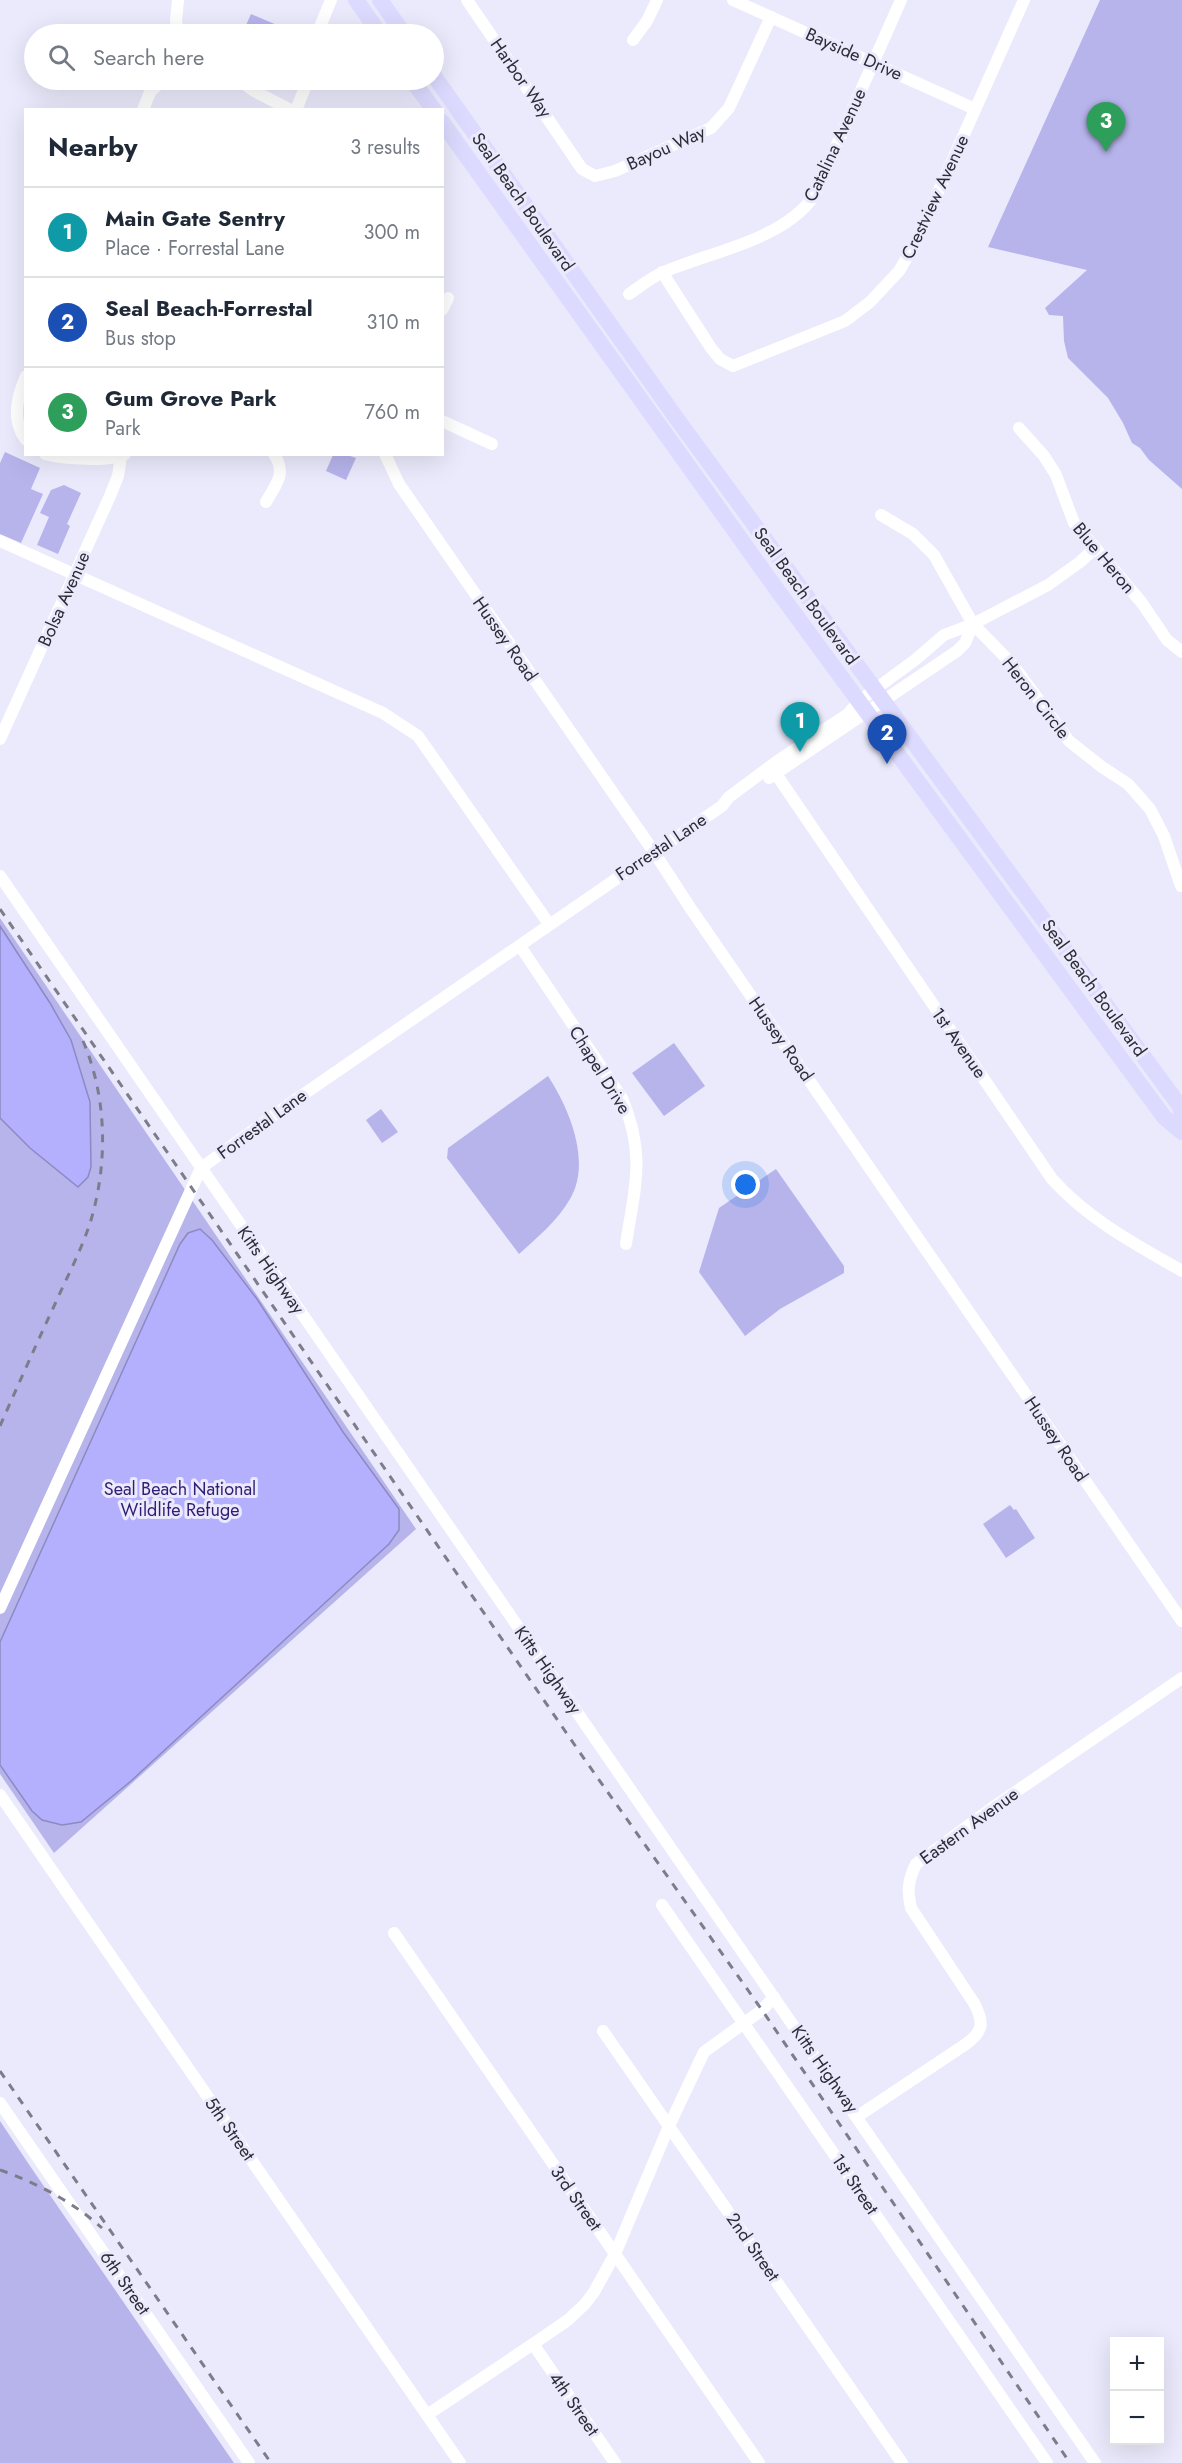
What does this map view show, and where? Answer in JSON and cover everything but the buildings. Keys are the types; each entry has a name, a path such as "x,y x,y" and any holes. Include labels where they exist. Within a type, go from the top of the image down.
{"main road":[{"path":"356,0 373,24"},
{"path":"380,0 397,24"},
{"path":"419,90 433,108"},
{"name":"Seal Beach Boulevard","path":"444,90 684,429 1109,1007 1179,1105 1182,1114"},
{"name":"Seal Beach Boulevard","path":"444,125 663,432 1164,1117 1182,1132"}],"street":[{"path":"176,24 178,0"},
{"path":"320,24 331,0"},
{"name":"Harbor Way","path":"467,0 575,157"},
{"path":"633,40 647,21 657,0"},
{"name":"Bayside Drive","path":"733,0 975,109"},
{"name":"Catalina Avenue","path":"628,294 662,272 790,222 806,207 901,0"},
{"name":"Crestview Avenue","path":"662,272 711,348 720,359 733,366 845,321 870,302 899,271 915,244 1024,0"},
{"name":"Bayou Way","path":"575,157 582,169 596,176 603,176 711,128 729,108 771,17"},
{"path":"144,108 152,90"},
{"path":"253,90 287,108"},
{"path":"297,108 304,90"},
{"path":"24,383 16,410 17,423 24,436"},
{"path":"444,422 492,444"},
{"name":"Blue Heron","path":"1019,428 1044,456 1056,475 1074,523 1142,603 1167,640 1182,652"},
{"path":"53,456 123,456"},
{"name":"Bolsa Avenue","path":"0,739 118,476 123,456"},
{"path":"266,502 279,479 281,469 275,456"},
{"name":"Hussey Road","path":"386,456 399,484 1182,1621"},
{"name":"Heron Circle","path":"881,515 913,534 934,555 973,624 1013,665 1069,741 1128,784 1150,809 1164,836 1181,886"},
{"path":"0,541 383,713 418,736 549,924"},
{"path":"879,695 944,635 973,624 1048,585 1094,549"},
{"path":"863,706 957,651 965,643 973,624"},
{"name":"Forrestal Lane","path":"0,1608 201,1168 288,1105 654,852 792,751 863,706"},
{"name":"Forrestal Lane","path":"725,801 732,803 776,774 863,706"},
{"name":"1st Avenue","path":"776,774 1052,1179 1069,1198 1096,1220 1182,1271"},
{"name":"Kitts Highway","path":"0,876 858,2116 1095,2463"},
{"name":"Chapel Drive","path":"520,946 622,1098 632,1124 637,1148 637,1175 626,1244"},
{"name":"Eastern Avenue","path":"858,2116 966,2044 975,2037 980,2028 981,2017 974,2003 911,1908 907,1892 910,1876 916,1864 992,1808 1182,1678"},
{"name":"5th Street","path":"0,1795 460,2463"},
{"name":"1st Street","path":"662,1905 1047,2463"},
{"name":"3rd Street","path":"394,1933 759,2463"},
{"path":"427,2415 534,2344 568,2320 585,2304 615,2254 669,2126 704,2052 762,2010 774,1996"},
{"name":"2nd Street","path":"603,2031 902,2463"},
{"name":"6th Street","path":"0,2103 249,2463"},
{"name":"4th Street","path":"534,2344 615,2463"}],"green space":[{"path":"1100,0 1182,0 1182,489 1132,443 1108,398 1068,358 1064,341 1063,316 1049,315 1045,308 1087,270 988,247"},
{"path":"251,14 274,24 246,24"},
{"path":"5,452 40,468 31,489 43,494 21,543 0,534 0,463"},
{"path":"333,456 356,458 346,480 326,471"},
{"path":"64,485 81,493 67,524 70,526 58,554 37,545 49,517 40,513 51,490"},
{"name":"Seal Beach National Wildlife Refuge","path":"0,918 416,1529 54,1853 0,1774"},
{"path":"674,1043 705,1086 664,1116 632,1073"},
{"path":"548,1076 570,1119 578,1152 579,1169 576,1184 565,1207 547,1228 519,1254 447,1158 448,1148"},
{"path":"381,1109 398,1132 382,1143 366,1120"},
{"path":"776,1169 844,1266 844,1273 780,1309 745,1336 699,1272 719,1208"},
{"path":"1010,1505 1014,1510 1016,1509 1035,1538 1006,1558 983,1524"},
{"path":"0,2121 30,2166 234,2463 0,2463"}],"shaded area":[{"path":"0,926 71,1040 90,1102 91,1167 88,1177 78,1187 30,1148 0,1118"},
{"name":"Seal Beach National Wildlife Refuge","path":"200,1229 212,1240 257,1299 343,1432 399,1509 399,1530 389,1544 131,1781 81,1822 62,1825 42,1820 32,1811 0,1765 0,1642 180,1244 188,1233"}],"railway":[{"path":"0,909 585,1760 762,2010 1070,2463"},
{"path":"0,1426 79,1252 97,1198 102,1153 101,1107 97,1084 83,1041"},
{"path":"0,2071 271,2463"},
{"path":"0,2170 54,2194 102,2228"}],"place":[{"name":"Gum Grove Park","path":"1106,152"},
{"name":"Main Gate Sentry","path":"800,752"},
{"name":"Seal Beach-Forrestal","path":"887,764"}]}
